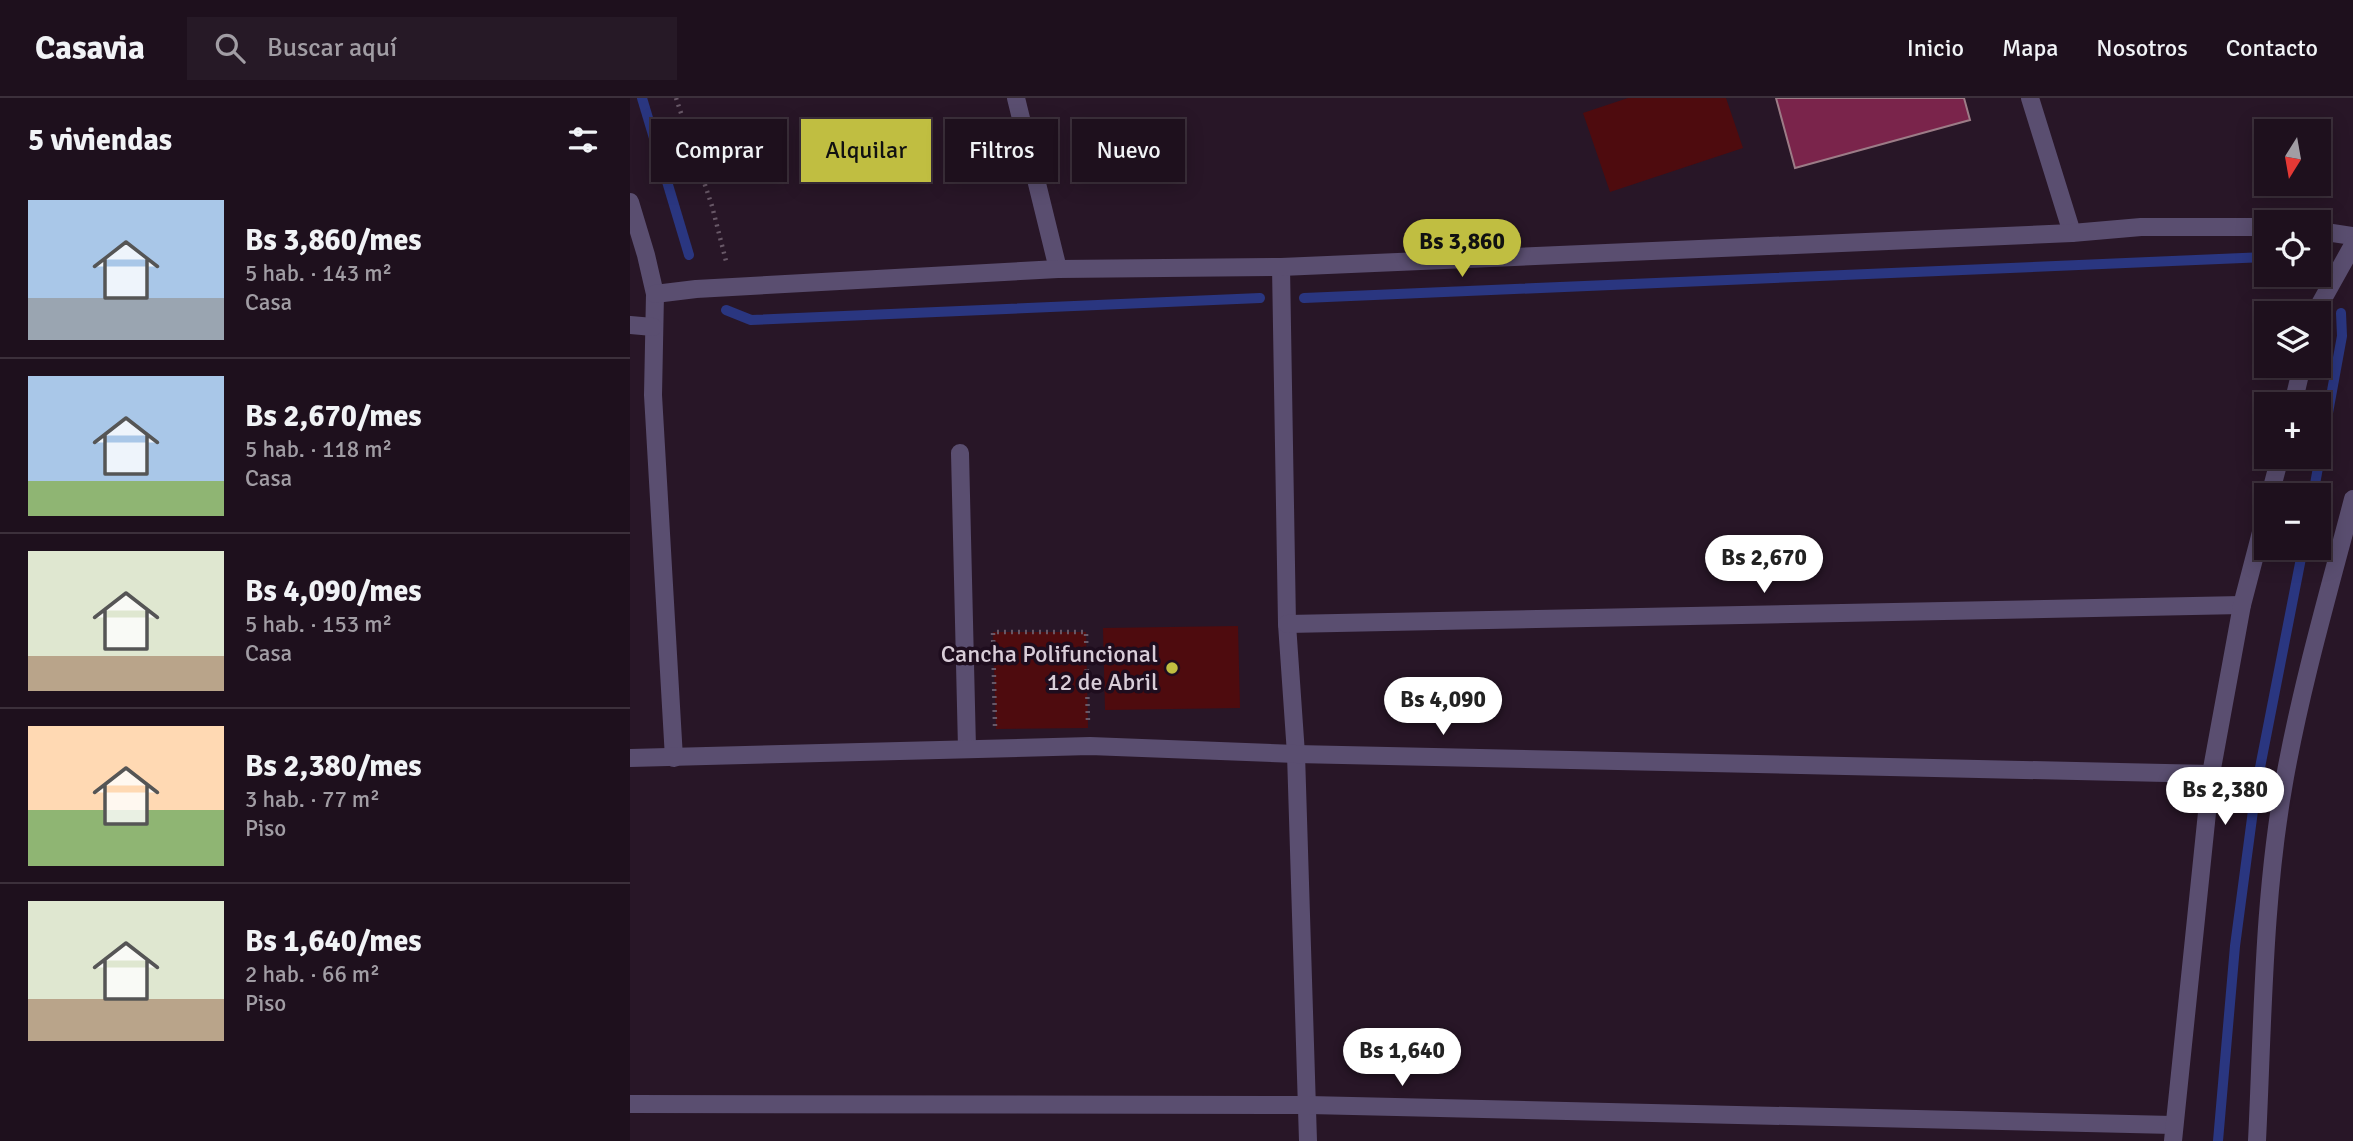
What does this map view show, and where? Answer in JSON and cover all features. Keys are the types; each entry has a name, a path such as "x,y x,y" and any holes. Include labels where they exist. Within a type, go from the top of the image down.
{"street":[{"path":"1016,98 1058,269"},
{"path":"2031,98 2072,233"},
{"path":"630,202 638,255 655,295 653,395 674,758"},
{"path":"655,295 733,286 1058,269 1281,267 2072,233 2141,227 2254,227"},
{"path":"2331,233 2353,236"},
{"path":"2322,301 2353,245"},
{"path":"1281,267 1287,624 1296,754 1309,1105 1308,1141"},
{"path":"630,325 653,327"},
{"path":"960,453 967,748"},
{"path":"2257,1141 2269,897 2285,776 2317,635 2353,499"},
{"path":"630,1104 1309,1105 2173,1133 2211,774 2242,605 2254,559"},
{"path":"1287,624 2242,605"},
{"path":"630,758 1090,746 1296,754 2211,774"}],"path":[{"path":"676,98 712,206 733,286"},
{"path":"996,729 993,632 1086,632 1088,728"}],"shaded area":[{"path":"1628,98 1726,98 1743,148 1610,192 1583,113"},
{"name":"Cancha Polifuncional 12 de Abril","path":"1238,626 1240,708 1105,710 1103,628"},
{"path":"993,632 1086,632 1088,728 996,729"}],"building":[{"path":"1776,98 1964,98 1970,120 1795,168"}],"waterway":[{"path":"642,98 689,255"},
{"path":"1304,298 2254,258"},
{"path":"726,310 751,320 1260,298"},
{"path":"2315,483 2342,336 2341,313"},
{"path":"2218,1141 2235,946 2256,788 2301,560"}],"place":[{"name":"Cancha Polifuncional 12 de Abril","path":"1172,668"}]}
